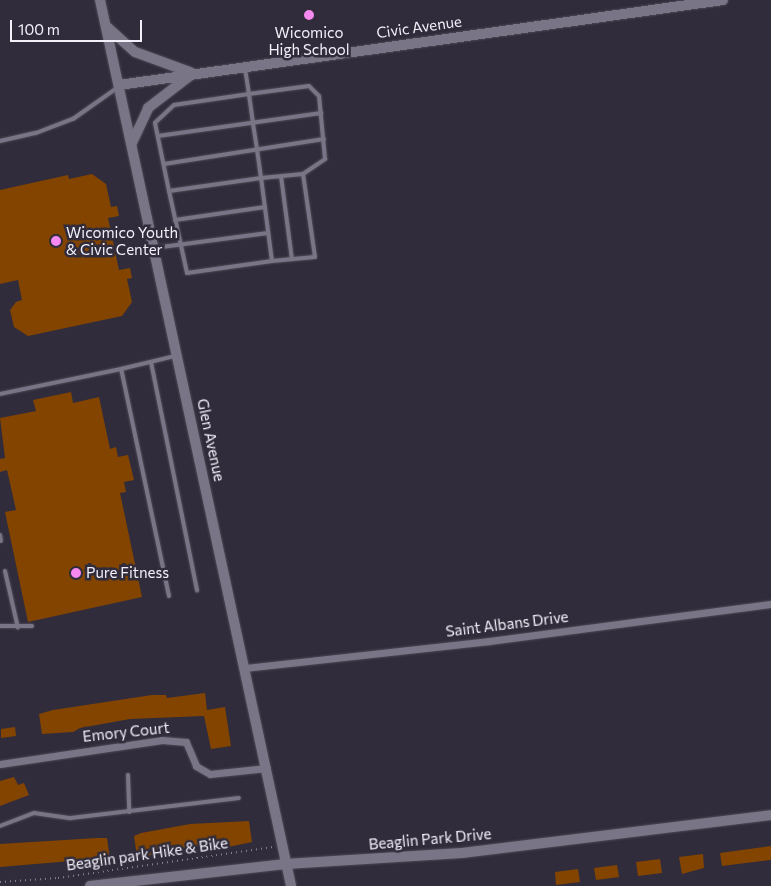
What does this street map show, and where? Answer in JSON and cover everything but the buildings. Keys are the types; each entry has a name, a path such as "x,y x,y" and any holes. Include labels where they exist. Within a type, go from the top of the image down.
{"street":[{"name":"Glen Avenue","path":"100,0 291,886"},
{"name":"Civic Avenue","path":"119,86 245,66 723,0"},
{"path":"106,26 135,52 193,74"},
{"path":"131,144 148,108 193,74"},
{"name":"Saint Albans Drive","path":"245,668 489,641 771,604"},
{"name":"Emory Court","path":"0,764 162,740 186,742 196,766 210,774 267,768"},
{"name":"Beaglin Park Drive","path":"90,886 152,883 286,864 462,853 771,815"}],"lane":[{"path":"245,66 272,261"},
{"path":"0,141 36,133 73,119 119,86"},
{"path":"169,191 303,174 326,159 319,96 309,86 174,105 155,123 164,164 169,191 180,244 187,274 272,261 315,257 303,174"},
{"path":"158,136 321,113"},
{"path":"164,164 324,139"},
{"path":"281,176 292,259"},
{"path":"175,220 265,206"},
{"path":"154,248 268,233"},
{"path":"0,394 178,355"},
{"path":"151,362 197,590"},
{"path":"121,369 169,596"},
{"path":"0,535 1,541"},
{"path":"5,571 18,628"},
{"path":"0,626 18,628 32,626"},
{"path":"128,775 129,812"},
{"path":"0,826 34,813 71,818 239,798"}],"path":[{"name":"Beaglin park Hike & Bike","path":"0,882 58,878 283,846"}],"place":[{"name":"Wicomico High School","path":"309,15"},
{"name":"Wicomico Youth & Civic Center","path":"56,241"},
{"name":"Pure Fitness","path":"76,573"}]}
